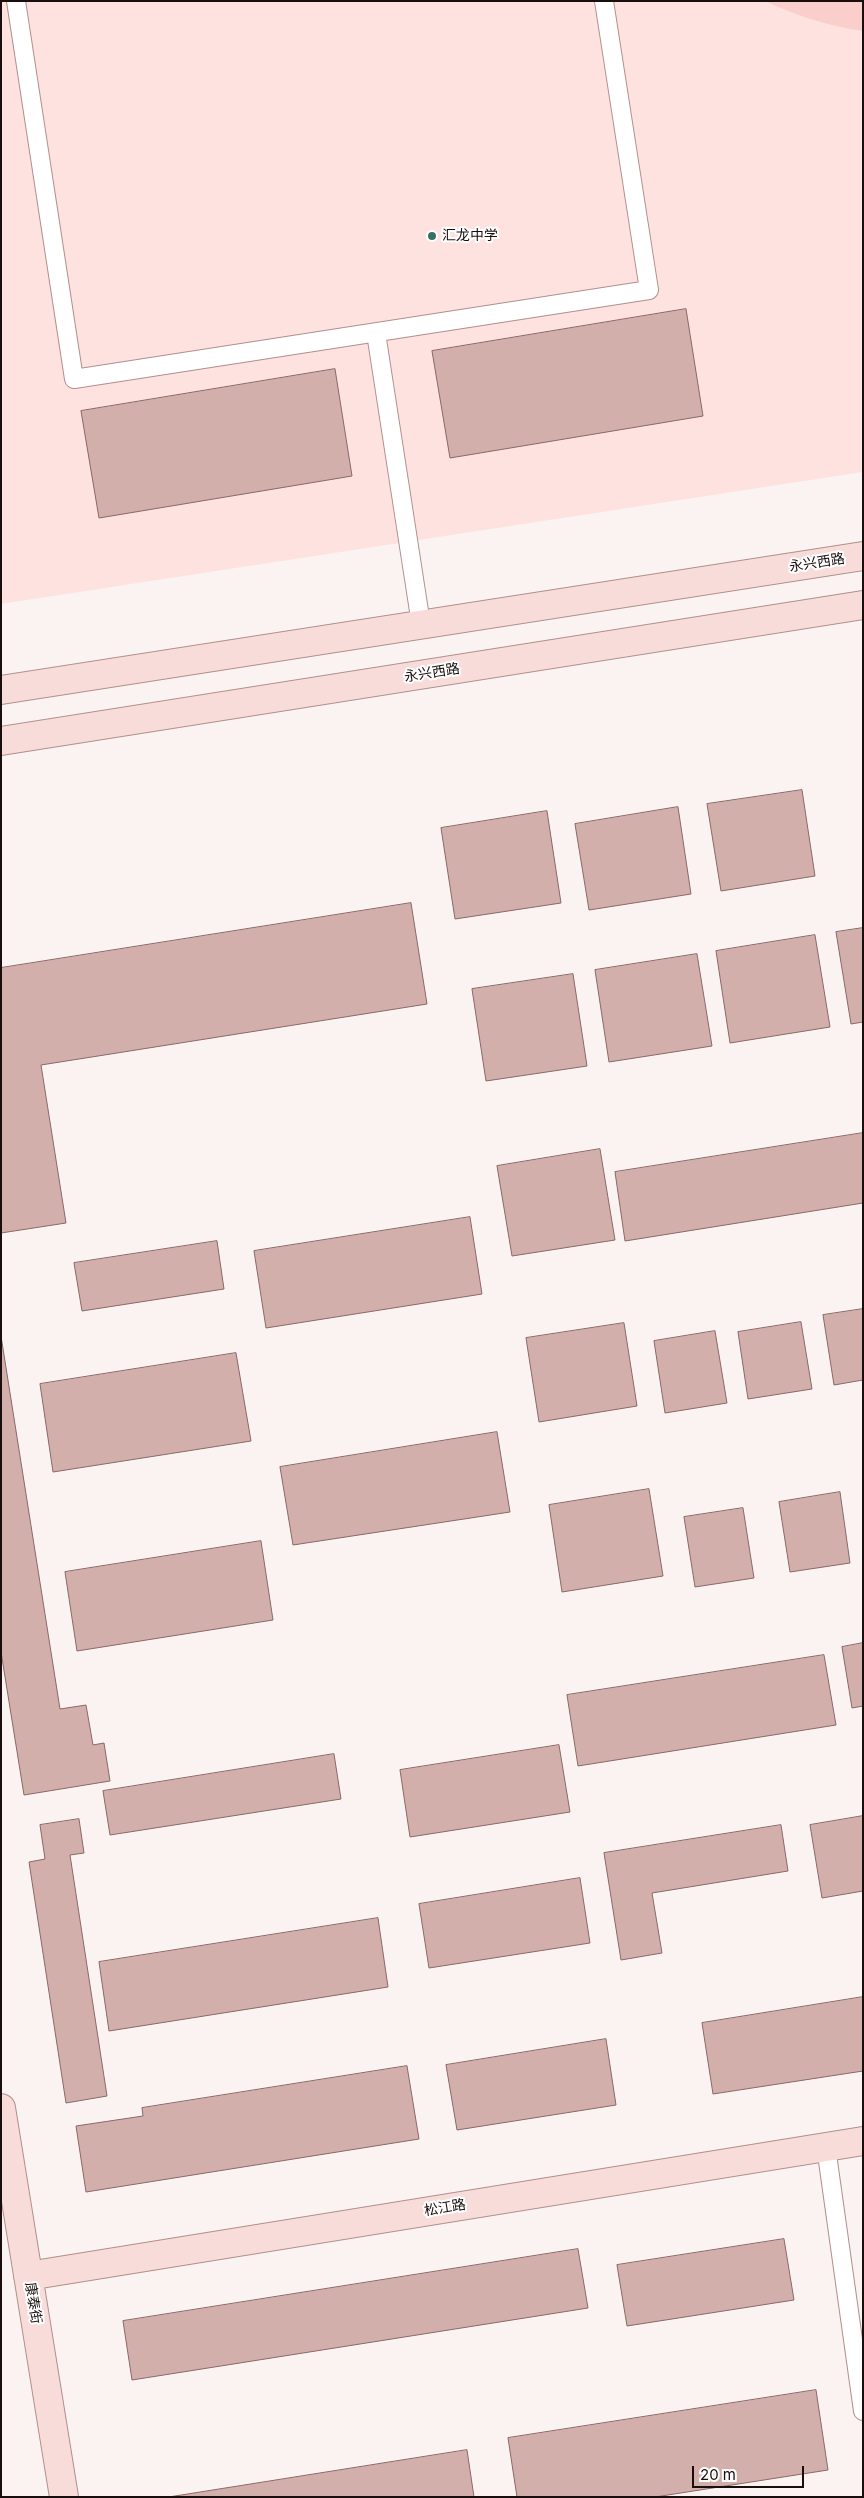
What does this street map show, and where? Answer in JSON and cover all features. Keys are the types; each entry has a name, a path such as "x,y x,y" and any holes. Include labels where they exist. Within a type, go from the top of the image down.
{"main road":[{"name":"永兴西路","path":"1,690 863,556"},
{"name":"永兴西路","path":"1,741 863,605"},
{"name":"康泰街","path":"1,2108 64,2497"},
{"name":"松江路","path":"28,2276 863,2141"}],"lane":[{"path":"16,1 74,379 649,290 604,1"},
{"path":"376,332 421,624"},
{"path":"826,2147 863,2411"}],"shaded area":[{"name":"汇龙中学","path":"1,1 863,1 863,472 1,604"},
{"path":"765,1 863,1 863,31 813,20"}],"building":[{"path":"686,309 703,416 450,458 432,351"},
{"path":"335,369 352,476 99,518 81,411"},
{"path":"802,790 815,876 721,891 707,804"},
{"path":"678,807 691,894 589,910 575,824"},
{"path":"547,811 561,903 455,919 441,828"},
{"path":"411,903 427,1004 41,1065 66,1223 1,1233 1,968"},
{"path":"863,928 863,1022 851,1024 836,932"},
{"path":"815,935 830,1027 730,1043 716,951"},
{"path":"697,954 712,1046 609,1062 595,970"},
{"path":"573,974 587,1066 486,1081 472,989"},
{"path":"863,1133 863,1203 625,1241 615,1172"},
{"path":"600,1149 615,1240 512,1256 497,1166"},
{"path":"470,1217 482,1294 266,1328 254,1251"},
{"path":"217,1241 224,1289 82,1311 74,1263"},
{"path":"863,1309 863,1380 834,1385 823,1315"},
{"path":"801,1322 812,1389 748,1399 738,1332"},
{"path":"624,1323 637,1406 539,1422 526,1338"},
{"path":"715,1331 727,1403 665,1413 654,1341"},
{"path":"1,1336 60,1709 86,1705 93,1745 104,1743 110,1781 24,1795 1,1652"},
{"path":"236,1353 251,1441 53,1472 40,1384"},
{"path":"497,1432 510,1512 293,1545 280,1467"},
{"path":"649,1489 663,1576 562,1592 549,1505"},
{"path":"840,1492 850,1563 790,1572 779,1502"},
{"path":"743,1508 754,1578 695,1587 684,1517"},
{"path":"261,1541 273,1620 77,1651 65,1572"},
{"path":"863,1643 863,1706 852,1708 842,1647"},
{"path":"824,1655 836,1725 578,1766 567,1695"},
{"path":"559,1745 570,1812 410,1837 400,1770"},
{"path":"334,1754 341,1799 110,1835 103,1791"},
{"path":"863,1816 863,1891 822,1898 810,1825"},
{"path":"79,1819 84,1853 70,1855 107,2096 66,2103 29,1862 45,1859 40,1825"},
{"path":"781,1825 788,1871 652,1893 662,1953 621,1960 604,1853"},
{"path":"580,1878 590,1943 429,1968 419,1904"},
{"path":"378,1918 388,1987 109,2031 99,1962"},
{"path":"863,1997 863,2071 713,2094 702,2023"},
{"path":"606,2039 616,2105 457,2130 446,2065"},
{"path":"407,2066 419,2139 86,2192 76,2126 143,2116 142,2108"},
{"path":"784,2239 794,2300 627,2326 617,2265"},
{"path":"578,2249 588,2308 132,2380 123,2321"},
{"path":"816,2390 828,2470 655,2497 517,2497 508,2438"},
{"path":"467,2450 474,2497 169,2497"}],"place":[{"name":"汇龙中学","path":"432,236"}]}
